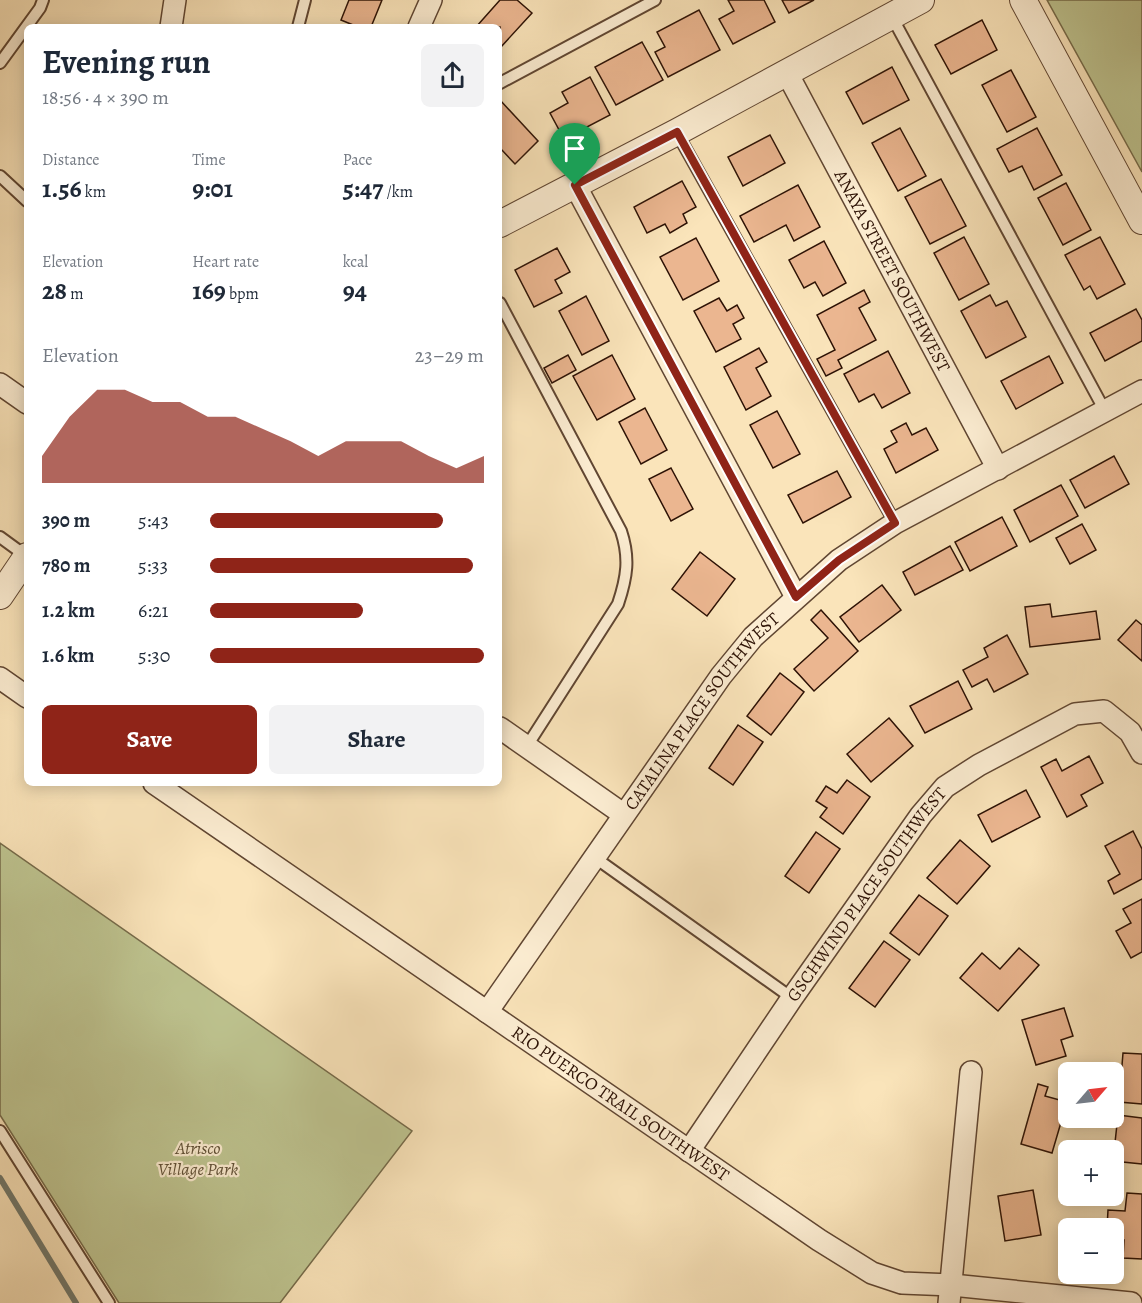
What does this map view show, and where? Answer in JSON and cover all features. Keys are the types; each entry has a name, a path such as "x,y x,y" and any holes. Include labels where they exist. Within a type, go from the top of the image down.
{"street":[{"path":"171,24 175,0"},
{"path":"420,24 431,0"},
{"path":"502,223 677,132 921,0"},
{"path":"1023,0 1142,221"},
{"name":"ANAYA STREET SOUTHWEST","path":"787,73 998,469"},
{"path":"575,185 796,597"},
{"path":"0,384 24,401"},
{"name":"CATALINA PLACE SOUTHWEST","path":"487,1012 623,814 721,676 753,637 839,560 895,523 1142,391"},
{"path":"0,596 24,560"},
{"path":"0,678 24,695"},
{"name":"GSCHWIND PLACE SOUTHWEST","path":"689,1151 792,998 921,815 945,787 979,765 1075,714 1104,711 1130,732 1142,753"},
{"path":"502,729 623,814"},
{"name":"RIO PUERCO TRAIL SOUTHWEST","path":"158,786 819,1240 872,1273 902,1283 950,1294 1131,1303"},
{"path":"950,1294 971,1072"}],"lane":[{"path":"28,24 43,0"},
{"path":"299,24 305,0"},
{"path":"502,82 655,0"},
{"path":"892,16 1105,411"},
{"path":"0,63 24,30"},
{"path":"677,132 895,523"},
{"path":"0,176 24,198"},
{"path":"502,307 621,531 628,553 627,579 618,604 526,746"},
{"path":"0,537 24,554"},
{"path":"594,857 792,998"},
{"path":"0,1131 109,1303"}],"green space":[{"path":"1047,0 1142,0 1142,172"},
{"name":"Atrisco Village Park","path":"0,843 412,1131 280,1303 119,1303 0,1115"}],"building":[{"path":"349,0 382,0 372,24 351,24 341,20"},
{"path":"500,0 517,0 532,13 502,46 502,24 479,24"},
{"path":"728,0 764,0 775,22 733,44 719,19 734,11"},
{"path":"782,0 814,0 789,13"},
{"path":"699,10 720,50 668,77 655,52 665,47 657,32"},
{"path":"982,20 997,50 951,74 935,45"},
{"path":"642,42 663,80 616,105 595,67"},
{"path":"892,67 909,100 863,124 846,92"},
{"path":"1011,70 1036,117 1007,132 982,85"},
{"path":"590,77 610,115 564,139 550,113 568,103 562,92"},
{"path":"502,102 538,141 515,164 502,150"},
{"path":"900,128 926,176 898,191 872,143"},
{"path":"1037,128 1062,175 1034,190 1022,166 1009,172 997,149"},
{"path":"770,135 785,163 743,186 728,157"},
{"path":"941,179 966,226 930,244 905,197"},
{"path":"682,181 696,207 683,214 687,223 670,233 665,224 647,233 634,207"},
{"path":"1066,183 1091,230 1063,245 1038,198"},
{"path":"798,185 820,227 794,241 786,225 754,242 740,216"},
{"path":"964,237 989,284 959,300 934,253"},
{"path":"1100,237 1125,284 1097,299 1090,286 1084,290 1065,255"},
{"path":"696,238 719,281 683,300 660,257"},
{"path":"824,241 846,283 823,296 815,282 804,288 789,260"},
{"path":"557,248 570,272 555,280 562,293 534,307 515,270"},
{"path":"864,290 870,302 859,308 876,340 838,360 842,368 826,376 817,359 835,350 817,315"},
{"path":"990,295 996,306 1007,301 1026,337 986,358 961,311"},
{"path":"586,296 609,341 582,355 559,311"},
{"path":"719,298 727,311 737,305 744,318 733,324 741,339 716,352 694,311"},
{"path":"1136,309 1142,320 1142,341 1105,361 1090,333"},
{"path":"759,348 767,362 756,368 771,396 746,410 724,367"},
{"path":"888,351 910,393 882,408 874,394 859,402 844,374"},
{"path":"568,355 576,370 552,383 544,368"},
{"path":"612,355 635,399 597,420 573,376"},
{"path":"1049,356 1063,383 1016,409 1001,381"},
{"path":"645,408 667,450 641,464 619,422"},
{"path":"777,411 800,454 773,468 750,425"},
{"path":"906,423 912,435 926,428 938,450 896,473 884,449 897,442 891,431"},
{"path":"1114,456 1129,484 1085,508 1070,480"},
{"path":"671,468 693,509 671,521 649,479"},
{"path":"837,471 851,497 803,523 788,495"},
{"path":"1061,485 1078,516 1030,542 1014,510"},
{"path":"1002,517 1017,546 970,571 955,542"},
{"path":"1082,524 1096,550 1070,564 1056,538"},
{"path":"950,546 963,570 915,595 903,572"},
{"path":"700,552 735,579 707,616 672,589"},
{"path":"882,585 901,610 859,642 840,617"},
{"path":"1050,604 1052,617 1096,611 1100,639 1030,647 1025,607"},
{"path":"821,610 858,651 814,691 794,669 828,638 811,620"},
{"path":"1136,620 1142,625 1142,661 1118,640"},
{"path":"1007,635 1028,674 994,692 987,679 972,687 963,670 988,657 984,648"},
{"path":"780,673 804,692 771,735 747,716"},
{"path":"958,681 972,709 925,733 910,706"},
{"path":"889,718 913,746 871,782 847,754"},
{"path":"738,725 763,742 733,785 709,768"},
{"path":"1089,756 1103,783 1081,795 1087,806 1067,817 1041,767 1056,759 1062,771"},
{"path":"847,780 870,797 843,834 820,817 827,808 816,801 826,786 837,793"},
{"path":"1026,790 1040,817 992,842 978,815"},
{"path":"1133,831 1142,849 1142,879 1114,894 1108,881 1120,874 1105,846"},
{"path":"816,832 840,849 809,893 785,876"},
{"path":"960,840 990,866 957,904 927,878"},
{"path":"919,895 948,916 919,955 890,933"},
{"path":"1142,899 1142,952 1131,958 1116,931 1131,923 1123,909"},
{"path":"884,941 910,960 875,1007 849,988"},
{"path":"1019,948 1039,965 998,1011 960,978 982,953 1000,969"},
{"path":"1064,1008 1073,1036 1061,1040 1066,1056 1036,1065 1022,1020"},
{"path":"1123,1053 1142,1054 1142,1104 1124,1102"},
{"path":"1038,1084 1048,1087 1045,1096 1058,1100 1059,1128 1052,1153 1021,1144"},
{"path":"1124,1116 1142,1118 1142,1164 1124,1162 1124,1140 1115,1140 1117,1128 1124,1128"},
{"path":"1033,1190 1041,1235 1005,1241 998,1196"},
{"path":"1127,1193 1142,1194 1142,1259 1124,1258 1124,1218 1108,1218 1108,1210 1125,1211"}],"waterway":[{"path":"0,1178 76,1303"}],"route":[{"path":"677,132 895,523 839,560 796,597 746,504 575,185 677,132"}]}
